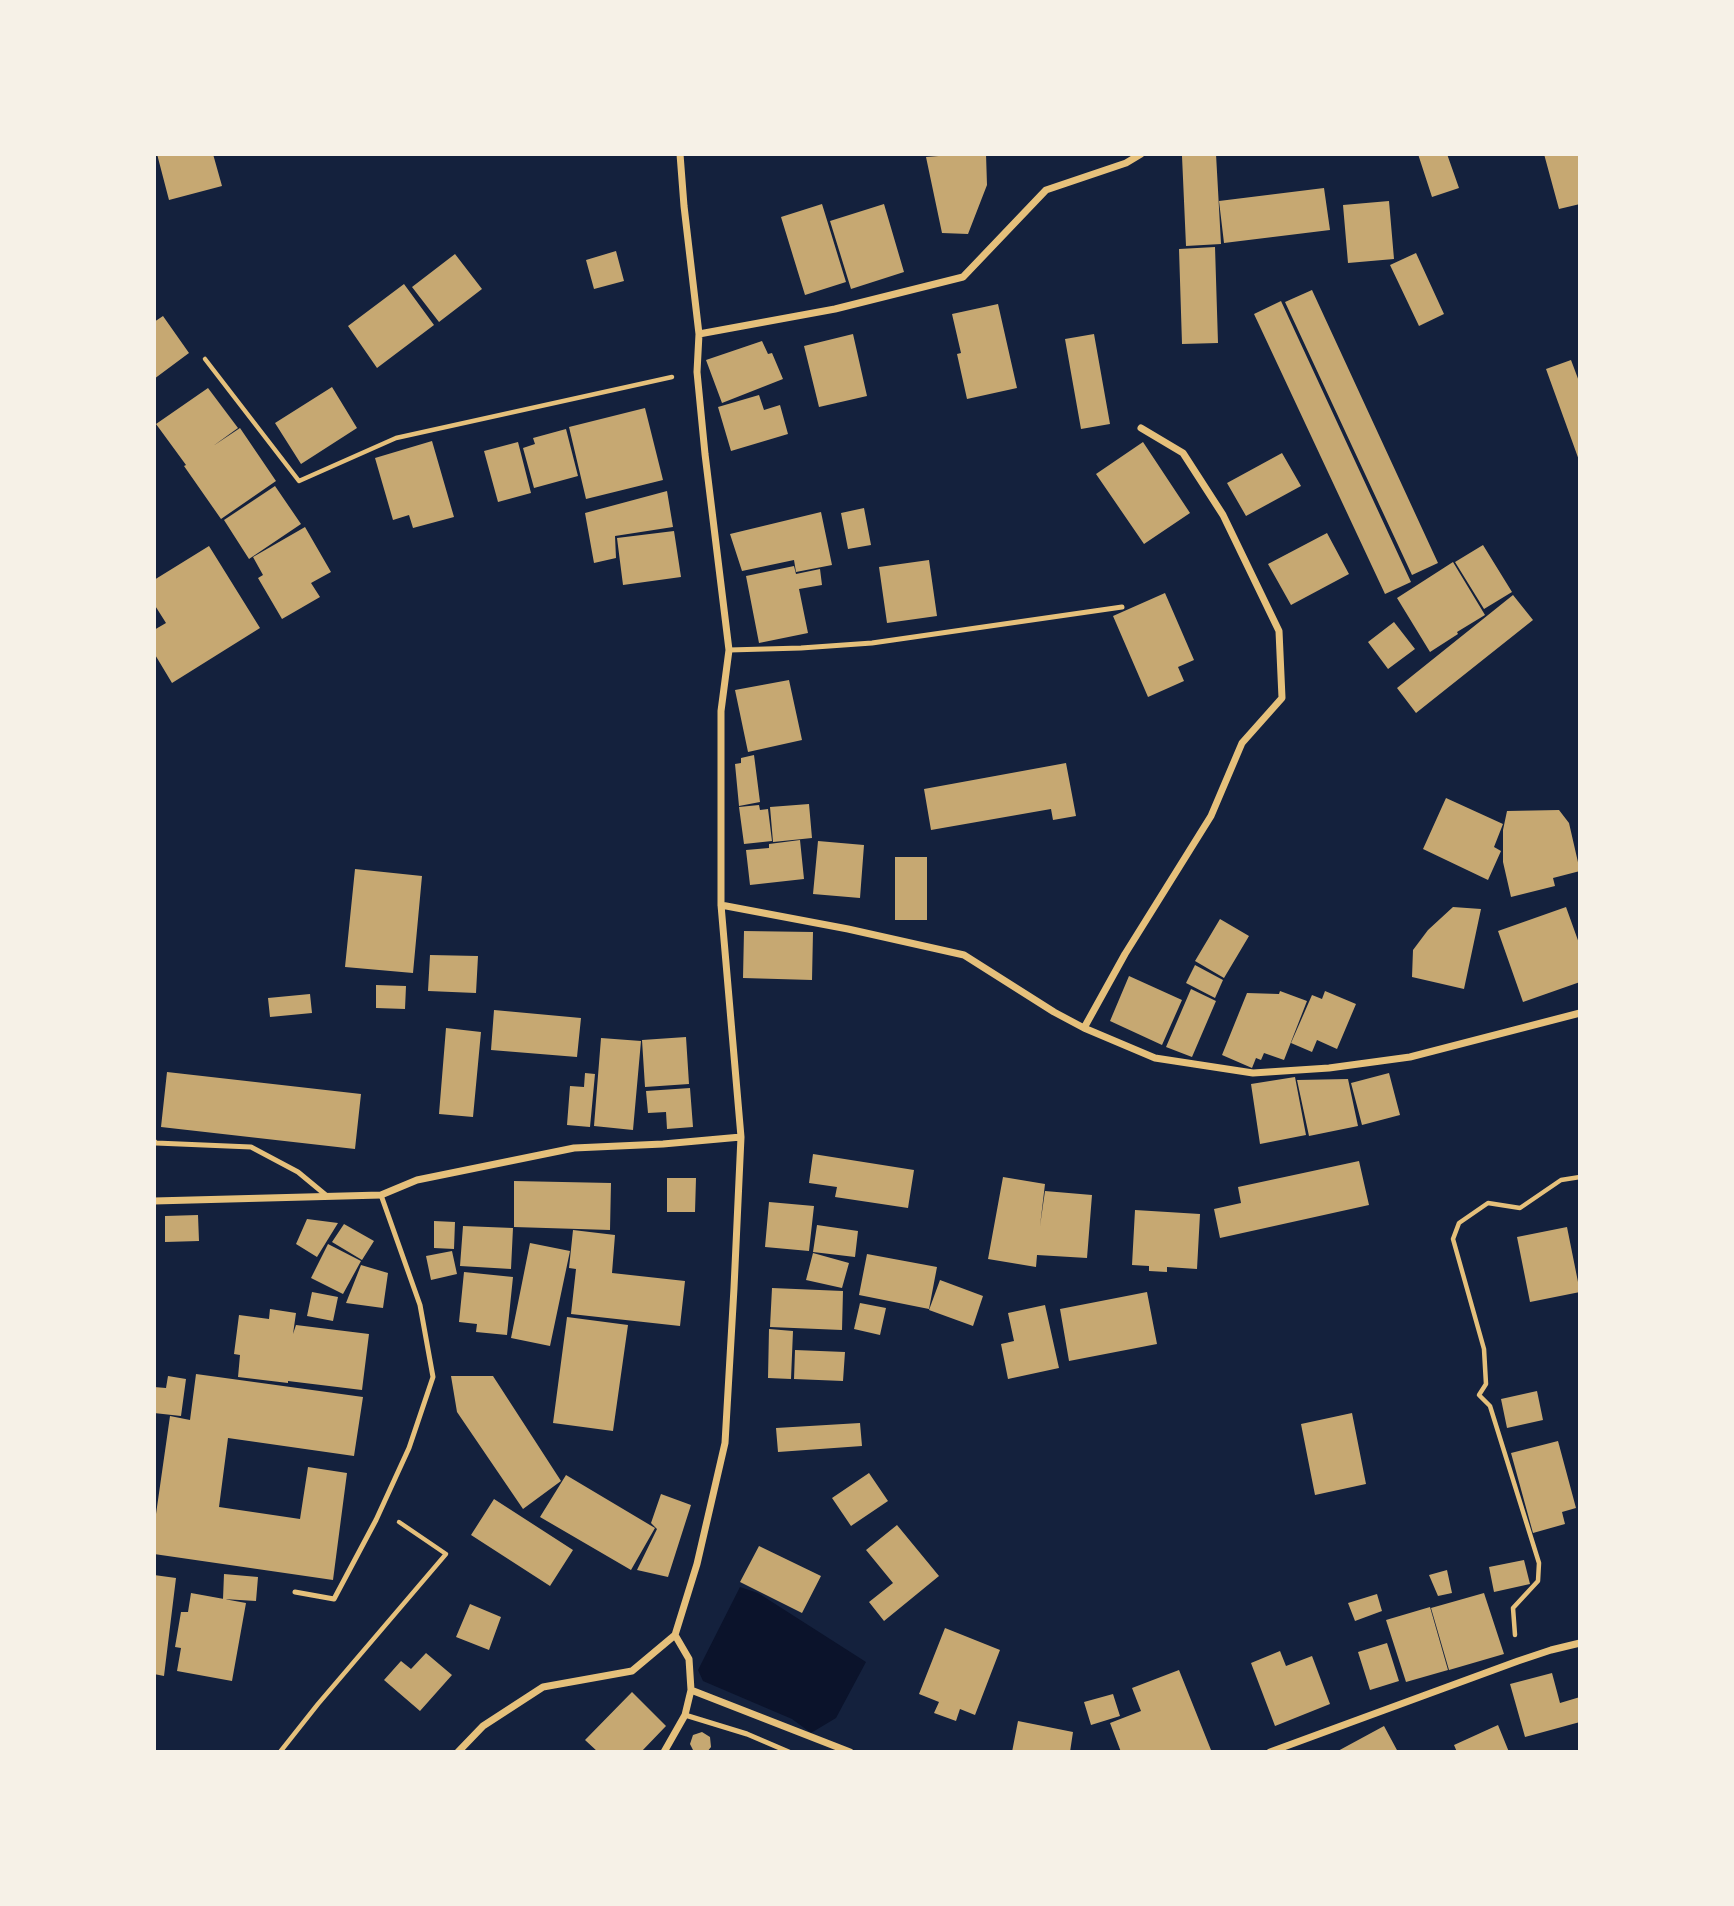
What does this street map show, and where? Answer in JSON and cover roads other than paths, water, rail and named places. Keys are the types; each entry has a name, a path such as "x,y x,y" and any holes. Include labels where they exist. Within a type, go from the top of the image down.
{"street":[{"path":"458,1752 483,1726 543,1687 632,1671 675,1635 697,1564 725,1443 741,1137 722,905 721,712 729,650 705,454 697,372 699,334 680,154"},
{"path":"699,334 835,309 963,277 1046,190 1126,163 1141,154"},
{"path":"1084,1028 1125,954 1211,817 1242,743 1282,698 1279,631 1223,515 1183,453 1141,428"},
{"path":"722,905 964,955 1054,1012 1084,1028 1155,1058 1253,1073 1329,1068 1410,1057 1580,1013"},
{"path":"154,1201 381,1195 417,1180 574,1148 741,1137"},
{"path":"666,1752 685,1715 691,1690 689,1659 675,1635"},
{"path":"1270,1752 1518,1661 1580,1643"},
{"path":"691,1690 850,1752"}],"lane":[{"path":"729,650 801,649 872,643 1122,607"},
{"path":"154,1141 251,1147 298,1172 328,1196"},
{"path":"295,1592 334,1599 410,1448 433,1377 420,1305 381,1195"},
{"path":"685,1715 747,1734 789,1752"}],"water":[{"path":"740,1587 758,1593 866,1662 836,1718 811,1733 792,1719 703,1681 698,1670"}]}
